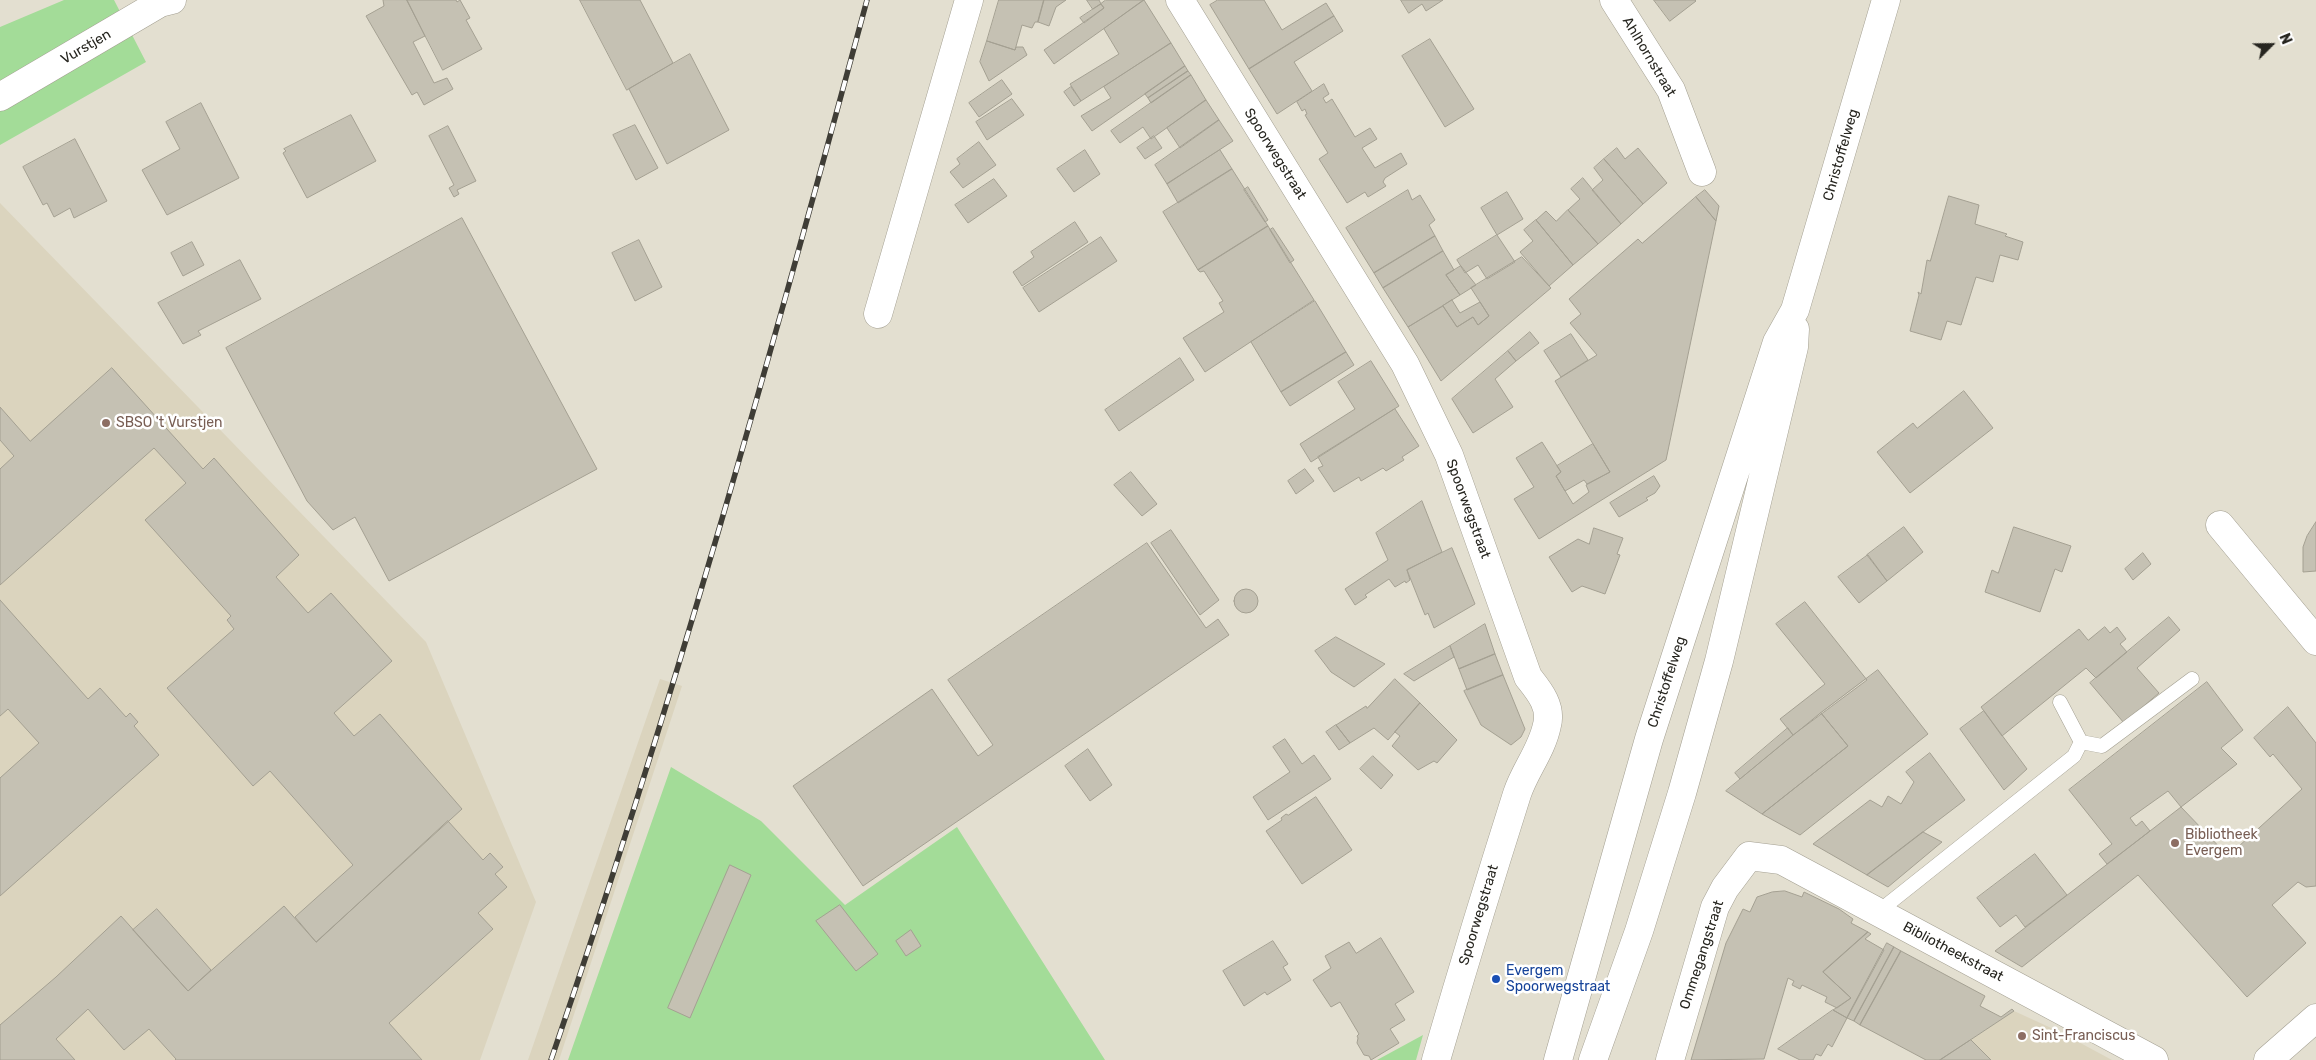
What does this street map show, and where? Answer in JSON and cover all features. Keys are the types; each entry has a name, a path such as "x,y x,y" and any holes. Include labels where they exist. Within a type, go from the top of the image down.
{"street":[{"name":"Vurstjen","path":"0,97 160,3 172,0"},
{"path":"878,314 969,0"},
{"name":"Spoorwegstraat","path":"1180,0 1406,364 1449,455 1528,677 1540,692 1547,707 1548,724 1540,747 1523,776 1478,917 1436,1060"},
{"name":"Ahlhornstraat","path":"1614,0 1671,90 1702,172"},
{"name":"Christoffelweg","path":"1558,1060 1652,730 1777,342 1795,310 1886,0"},
{"name":"Christoffelweg","path":"1593,1060 1639,931 1682,793 1719,661 1794,347 1795,310"},
{"path":"2220,525 2316,641"},
{"name":"Bibliotheekstraat","path":"1749,856 1781,860 2154,1060"},
{"name":"Ommegangstraat","path":"1670,1060 1715,907 1725,888 1749,856"},
{"path":"2268,1060 2316,1018"}],"lane":[{"path":"2081,742 2102,746 2192,680"},
{"path":"2060,702 2081,742"},
{"path":"1878,912 2074,756 2081,742"}],"shaded area":[{"name":"SBSO 't Vurstjen","path":"0,203 426,642 536,902 480,1060 0,1060"},
{"path":"660,679 682,686 559,1060 528,1060"},
{"name":"Sint-Franciscus","path":"2014,1011 2060,1032 2112,1060 1940,1060"}],"green space":[{"path":"64,0 114,0 146,62 0,145 0,27"},
{"path":"671,767 761,821 845,905 957,827 1105,1060 568,1060"},
{"path":"1423,1035 1416,1060 1377,1060"}],"building":[{"path":"383,0 407,0 425,36 413,42 434,83 447,78 453,89 424,105 417,92 412,95 366,16 384,6"},
{"path":"407,0 456,0 457,2 460,0 470,18 466,20 482,49 443,70"},
{"path":"580,0 640,0 673,63 627,90"},
{"path":"999,0 1044,0 1038,22 1035,22 1032,28 1022,25 1015,50 987,41"},
{"path":"1044,0 1066,0 1056,7 1049,26 1038,22"},
{"path":"1087,0 1099,0 1101,4 1093,9"},
{"path":"1106,0 1144,0 1054,64 1044,50 1104,8 1101,4"},
{"path":"1144,0 1171,43 1081,101 1070,84 1119,54 1104,29"},
{"path":"1218,0 1264,0 1282,30 1326,3 1334,16 1249,69 1210,5"},
{"path":"1401,0 1443,0 1426,11 1422,4 1409,13"},
{"path":"1654,0 1695,0 1696,1 1670,21"},
{"path":"1101,4 1104,8 1084,23 1080,18"},
{"path":"1334,16 1343,31 1294,62 1312,91 1277,114 1249,69"},
{"path":"1430,39 1474,109 1445,127 1402,56"},
{"path":"987,41 1015,50 1016,47 1023,47 1027,55 989,81 980,62"},
{"path":"1171,43 1185,66 1092,131 1081,116 1111,98 1104,87"},
{"path":"690,54 729,130 667,164 629,89"},
{"path":"1185,66 1188,71 1148,98 1145,94"},
{"path":"1188,71 1191,75 1151,103 1148,98"},
{"path":"1191,75 1206,100 1151,139 1143,127 1120,143 1111,131"},
{"path":"1002,80 1012,94 979,117 969,103"},
{"path":"1324,84 1329,94 1323,98 1326,103 1332,99 1355,137 1370,128 1377,139 1362,148 1375,168 1401,153 1407,164 1385,178 1383,182 1386,186 1368,197 1365,192 1347,203 1319,159 1328,153 1305,115 1307,114 1305,109 1302,111 1297,102"},
{"path":"1071,87 1081,101 1074,106 1064,92"},
{"path":"1012,99 1024,115 987,140 976,122"},
{"path":"1206,100 1219,120 1180,148 1167,128"},
{"path":"201,103 239,178 167,215 142,170 180,149 166,122"},
{"path":"351,115 376,161 307,198 283,153 286,151 284,149"},
{"path":"1219,120 1233,141 1167,184 1155,165"},
{"path":"635,125 658,168 636,180 613,135"},
{"path":"448,126 476,181 457,190 459,194 454,197 449,188 454,185 429,136"},
{"path":"1154,136 1162,148 1145,159 1137,148"},
{"path":"75,139 107,201 74,218 70,208 54,217 47,203 43,205 23,167"},
{"path":"979,142 996,165 963,188 950,172 960,164 957,159"},
{"path":"1617,148 1625,159 1638,148 1667,183 1643,204 1604,159"},
{"path":"1085,150 1100,174 1074,192 1057,169"},
{"path":"1220,150 1232,169 1178,203 1167,184"},
{"path":"1604,159 1643,204 1621,224 1592,190 1603,180 1594,168"},
{"path":"1232,169 1268,226 1198,270 1163,212"},
{"path":"1583,178 1621,224 1598,244 1568,210 1580,199 1571,189"},
{"path":"994,179 1007,196 968,223 955,205"},
{"path":"1248,187 1268,220 1265,222 1244,190"},
{"path":"1408,190 1412,200 1420,195 1435,220 1429,225 1435,236 1374,273 1346,228"},
{"path":"1705,190 1719,206 1716,221 1696,197"},
{"path":"1507,192 1523,219 1497,235 1481,208"},
{"path":"1949,196 1979,205 1975,224 2007,234 2005,236 2023,242 2018,260 2000,255 1993,282 1976,277 1961,325 1947,321 1941,340 1910,331 1919,295 1918,292 1921,294 1927,260 1930,261"},
{"path":"1696,197 1716,221 1666,460 1539,539 1514,499 1534,487 1516,458 1542,442 1561,472 1556,476 1573,504 1589,492 1586,485 1610,472 1555,381 1597,355 1570,323 1581,314 1569,299 1638,239 1642,243"},
{"path":"1568,210 1598,244 1573,265 1536,220 1546,211 1556,221"},
{"path":"462,218 597,469 389,581 355,517 333,530 307,501 226,348"},
{"path":"1536,220 1573,265 1549,286 1520,252 1533,241 1524,230"},
{"path":"1075,222 1088,242 1022,286 1013,272 1034,257 1031,252"},
{"path":"1268,226 1314,300 1205,372 1183,338 1224,312 1219,303 1223,301 1204,271 1200,272 1198,270"},
{"path":"1273,228 1294,260 1290,263 1270,230"},
{"path":"1497,235 1515,262 1487,279 1478,265 1465,273 1457,260"},
{"path":"1435,236 1443,251 1383,288 1374,273"},
{"path":"1101,237 1117,261 1039,312 1023,288"},
{"path":"639,240 662,287 635,301 612,253"},
{"path":"192,242 204,265 183,276 171,253"},
{"path":"1443,251 1454,270 1446,275 1460,295 1408,327 1383,288"},
{"path":"1522,257 1551,288 1441,381 1408,327 1443,306 1457,327 1473,317 1478,325 1489,316 1471,288"},
{"path":"240,260 261,299 198,331 201,335 183,344 158,303"},
{"path":"1461,266 1476,285 1460,295 1446,275"},
{"path":"1452,300 1460,313 1480,302 1489,316 1478,325 1473,317 1457,327 1443,306"},
{"path":"1315,301 1346,352 1281,392 1251,342"},
{"path":"1530,332 1539,343 1516,361 1508,351"},
{"path":"1571,334 1588,360 1561,377 1544,351"},
{"path":"1508,351 1516,361 1495,379 1513,407 1473,433 1452,399"},
{"path":"1346,352 1354,365 1290,406 1281,392"},
{"path":"1180,358 1194,380 1119,431 1105,410"},
{"path":"1371,361 1399,406 1311,462 1300,444 1355,409 1338,382"},
{"path":"112,368 203,469 214,458 299,555 276,577 308,613 331,593 392,661 334,713 354,736 380,714 462,809 316,942 295,917 353,865 270,771 253,786 167,688 234,629 227,620 231,616 145,520 186,483 154,448 0,585 0,469 14,456 0,440 0,407 30,441"},
{"path":"1964,391 1993,428 1910,493 1877,452 1913,423 1917,428"},
{"path":"1395,409 1419,446 1402,457 1404,460 1386,471 1383,468 1361,481 1359,477 1334,492 1318,468 1323,466 1318,457"},
{"path":"1593,444 1610,472 1587,484 1584,480 1565,491 1556,476 1561,472 1557,466"},
{"path":"1305,469 1314,481 1296,494 1288,481"},
{"path":"1131,472 1157,504 1142,516 1114,485"},
{"path":"1654,476 1660,486 1655,493 1646,498 1648,500 1619,517 1610,503"},
{"path":"1422,501 1442,552 1407,570 1410,580 1406,583 1405,581 1395,587 1389,579 1365,595 1367,597 1355,605 1345,589 1388,560 1376,533"},
{"path":"2316,522 2316,571 2303,572 2303,547 2307,536"},
{"path":"1904,527 1923,552 1887,581 1867,555"},
{"path":"2014,527 2071,546 2062,572 2055,569 2040,612 1985,592 1992,570 1998,573"},
{"path":"1594,528 1623,538 1617,554 1620,555 1605,594 1582,586 1572,592 1549,557 1578,539 1589,544"},
{"path":"1171,530 1219,600 1200,615 1151,543"},
{"path":"1147,543 1206,628 1218,619 1229,635 863,886 793,786 932,689 978,756 993,745 948,680"},
{"path":"1452,548 1475,604 1434,628 1428,613 1425,615 1407,570"},
{"path":"2143,553 2151,564 2133,580 2125,569"},
{"path":"1868,555 1887,581 1859,603 1838,577"},
{"path":"1246,589 1255,592 1258,601 1255,610 1246,613 1237,610 1234,601 1237,592"},
{"path":"0,600 88,699 100,688 126,717 130,713 138,722 134,726 159,755 0,896 0,778 39,743 8,709 0,716"},
{"path":"1805,602 1867,680 1793,735 1780,719 1825,684 1776,624"},
{"path":"2169,617 2180,630 2137,668 2159,693 2124,723 2090,683"},
{"path":"1485,624 1495,654 1459,669 1450,646"},
{"path":"2105,627 2110,633 2117,627 2126,639 2120,644 2127,652 2096,678 2086,668 2002,736 1981,707 2079,629 2088,640"},
{"path":"1336,637 1385,664 1354,687 1331,672 1315,651"},
{"path":"1450,646 1454,657 1414,681 1404,674"},
{"path":"1495,654 1503,675 1467,690 1459,669"},
{"path":"1878,670 1928,734 1800,835 1762,814 1848,746 1821,713"},
{"path":"1503,675 1525,729 1521,737 1511,745 1481,725 1464,691"},
{"path":"1395,679 1420,703 1388,740 1374,728 1350,743 1336,725 1366,706 1367,708"},
{"path":"2207,682 2243,730 2221,748 2237,764 2181,807 2168,791 2130,818 2136,826 2142,821 2150,831 2107,864 2099,854 2112,844 2069,790"},
{"path":"1420,703 1457,740 1437,763 1434,761 1418,770 1392,746 1400,736 1395,732"},
{"name":"Bibliotheek Evergem","path":"2288,707 2316,743 2316,886 2306,887 2298,882 2272,905 2306,943 2247,997 2138,875 2022,967 1995,951 2181,807 2228,856 2302,789 2273,754 2270,757 2254,738"},
{"path":"1984,711 2027,769 2004,790 1960,729"},
{"path":"1821,713 1848,746 1762,814 1726,791"},
{"path":"1336,725 1350,743 1339,750 1326,732"},
{"path":"1788,728 1793,735 1740,779 1735,773"},
{"path":"1285,739 1302,764 1314,755 1331,779 1268,820 1253,797 1290,772 1273,747"},
{"path":"1088,749 1112,785 1090,801 1065,766"},
{"path":"1930,753 1965,800 1867,875 1813,844 1870,800 1882,807 1888,796 1901,804 1914,782 1906,772"},
{"path":"1373,756 1393,775 1381,789 1360,769"},
{"path":"1316,797 1352,850 1302,884 1266,831 1282,820 1281,818 1286,814 1288,815"},
{"path":"448,821 483,860 490,853 503,867 495,874 507,887 478,913 493,929 389,1023 422,1060 175,1060 149,1029 124,1050 88,1009 56,1039 75,1060 0,1060 0,1025 56,977 121,916 188,991 284,906 316,942"},
{"path":"1923,832 1942,842 1888,887 1867,875"},
{"path":"2035,854 2067,895 2025,927 2016,915 2000,927 1977,898"},
{"path":"730,865 751,875 690,1018 668,1008"},
{"path":"1785,891 1802,897 1804,892 1839,909 1853,919 1851,923 1868,932 1823,972 1851,998 1837,1008 1825,1002 1827,997 1802,985 1800,989 1792,985 1794,981 1788,978 1764,1059 1691,1060 1726,943 1743,909 1750,912 1757,897 1772,892"},
{"path":"840,905 878,954 856,971 816,921"},
{"path":"157,909 211,970 188,991 133,930"},
{"path":"911,930 921,946 906,956 896,941"},
{"path":"1868,932 1871,934 1865,939 1884,950 1847,1018 1833,1010 1851,998 1823,972"},
{"path":"1381,938 1414,992 1395,1004 1405,1020 1390,1029 1399,1043 1371,1060 1369,1056 1364,1055 1357,1043 1357,1036 1359,1034 1340,1002 1331,1007 1313,980 1331,968 1325,956 1349,942 1356,953"},
{"path":"1273,941 1288,964 1283,967 1291,980 1267,995 1265,992 1244,1006 1223,971"},
{"path":"1887,943 1894,947 1854,1021 1847,1018"},
{"path":"1894,947 1901,951 1860,1025 1854,1021"},
{"path":"1901,951 1985,996 1980,1006 2001,1017 2012,1009 2014,1011 1940,1060 1926,1060 1860,1025"},
{"path":"1833,1010 1847,1018 1832,1047 1828,1044 1821,1056 1816,1054 1813,1060 1800,1060 1778,1049"},
{"path":"1971,1040 1991,1060 1940,1060"}],"railway":[{"path":"551,1060 637,797 718,533 794,267 867,0"}],"place":[{"name":"SBSO 't Vurstjen","path":"106,423"},
{"name":"Bibliotheek Evergem","path":"2175,843"},
{"name":"Evergem Spoorwegstraat","path":"1496,979"},
{"name":"Sint-Franciscus","path":"2022,1036"}]}
